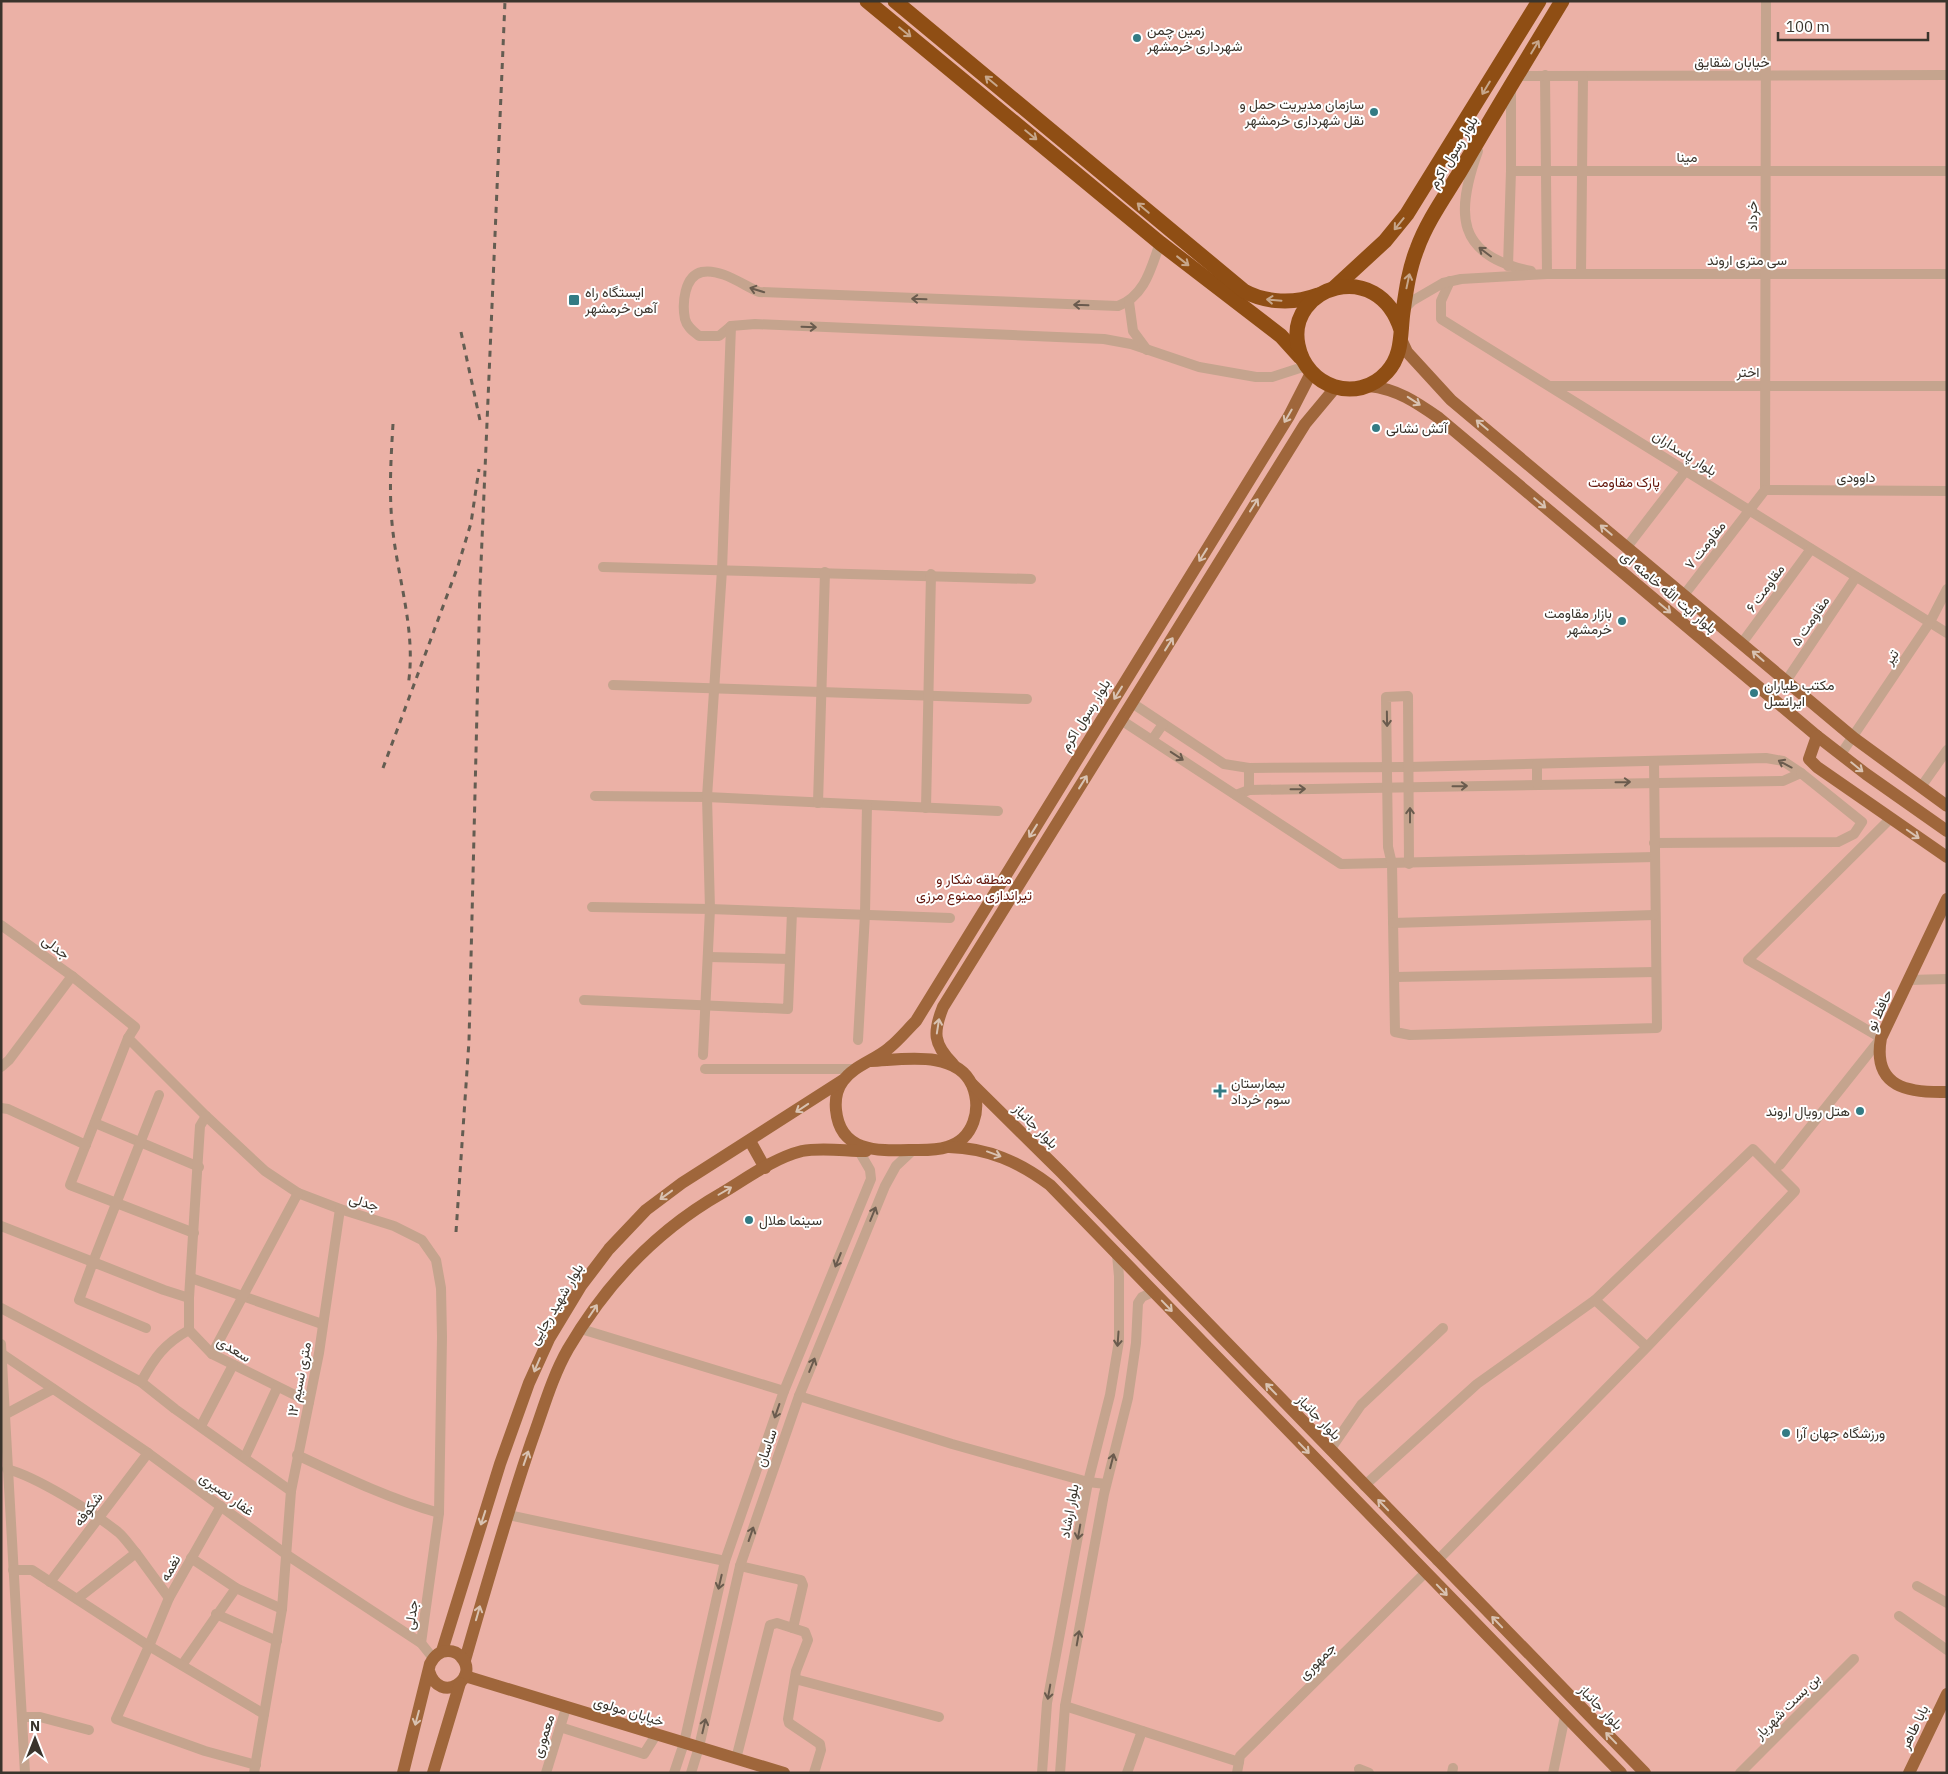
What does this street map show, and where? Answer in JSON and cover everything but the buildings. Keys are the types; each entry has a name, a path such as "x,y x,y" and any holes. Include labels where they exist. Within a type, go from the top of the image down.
{"highway":[{"path":"867,1 1160,243 1281,336 1306,365 1326,384 1335,388 1358,389 1369,386 1379,380 1392,367 1399,350 1401,334 1396,316 1388,303 1377,294 1356,287 1328,291 1305,300 1288,301 1256,298 1244,292 895,1"},
{"name":"بلوار رسول اکرم","path":"1328,291 1385,241 1407,214 1539,1"},
{"name":"بلوار رسول اکرم","path":"1401,334 1403,311 1417,248 1562,1"},
{"path":"1306,365 1297,343 1298,328 1302,315 1310,303 1328,291"}],"main road":[{"name":"بلوار آیت الله خامنه ای","path":"1401,334 1407,352 1451,400 1854,738 1947,806"},
{"name":"بلوار رسول اکرم","path":"871,1061 889,1048 916,1021 1289,416 1306,365"},
{"name":"بلوار آیت الله خامنه ای","path":"1369,386 1385,388 1410,398 1439,418 1817,736 1947,831"},
{"path":"947,1147 959,1142 974,1124 976,1096 971,1082 943,1054 936,1039 936,1024 943,1008 1304,424 1335,388"},
{"path":"1095,730 1109,740"},
{"path":"1817,736 1809,759 1947,857"},
{"name":"حافظ نو","path":"1947,899 1881,1038 1879,1049 1881,1062 1887,1075 1896,1084 1908,1091 1919,1093 1947,1092"},
{"path":"880,1152 854,1143 844,1133 838,1120 836,1108 837,1092 843,1080 857,1068 871,1061 943,1061 956,1067"},
{"name":"بلوار شهید رجایی","path":"403,1773 435,1660 500,1464 530,1383 549,1339 581,1286 603,1257 646,1210 682,1183 843,1080"},
{"name":"بلوار جانباز","path":"971,1082 1061,1172 1364,1486 1645,1773"},
{"path":"750,1141 765,1168"},
{"path":"464,1660 508,1515 549,1392 568,1350 581,1329 626,1268 660,1235 697,1207 783,1158 804,1151 880,1152 947,1147 970,1148 984,1151 1018,1164 1050,1185 1621,1773"},
{"path":"1425,1573 1438,1561"},
{"path":"433,1773 467,1668 459,1654 451,1651 435,1660 432,1678 438,1684 445,1688 453,1687 463,1680"},
{"name":"خیابان مولوی","path":"463,1680 684,1743 736,1759 756,1769 784,1773"},
{"name":"بابا طاهر","path":"1909,1773 1947,1694"}],"street":[{"name":"خرداد","path":"1765,490 1766,1"},
{"path":"1544,75 1547,171 1547,274"},
{"name":"خیابان شقایق","path":"1514,81 1544,75 1947,75"},
{"path":"1581,274 1583,76"},
{"path":"1508,266 1514,81"},
{"path":"1487,126 1467,182 1465,215 1468,230 1474,242 1486,254 1508,266 1547,274"},
{"name":"مینا","path":"1511,170 1947,171"},
{"path":"1160,243 1144,286 1129,302 1118,306 759,292 721,273 702,272 692,278 686,288 685,318 689,328 699,336 719,336 731,326 755,324 1104,339 1147,350 1199,368 1256,377 1279,375 1306,365"},
{"path":"1403,311 1412,301 1426,292 1450,281 1547,274"},
{"name":"سی متری اروند","path":"1547,274 1947,274"},
{"name":"بلوار پاسداران","path":"1450,281 1441,301 1441,319 1947,633"},
{"path":"1129,302 1133,331 1147,350"},
{"path":"703,1055 710,909 707,797 722,570 731,326"},
{"name":"اختر","path":"1549,386 1947,386"},
{"path":"1627,547 1686,470"},
{"name":"داوودی","path":"1765,490 1947,491"},
{"name":"مقاومت ۷","path":"1684,595 1765,490"},
{"name":"مقاومت ۶","path":"1742,643 1811,549"},
{"path":"603,567 931,574 1031,579"},
{"path":"818,803 825,572"},
{"path":"926,808 931,574"},
{"name":"مقاومت ۵","path":"1786,681 1856,578"},
{"name":"تیر","path":"1841,754 1854,738 1930,622 1947,589"},
{"path":"613,685 1027,699"},
{"path":"1409,864 1408,696 1386,697 1388,847 1392,864 1395,1032 1410,1035 1656,1028 1654,761"},
{"path":"1132,703 1224,764 1249,768 1409,767 1766,758 1783,761 1862,822 1854,834 1838,842 1654,843"},
{"path":"1121,720 1341,864 1409,864 1655,857"},
{"path":"1152,740 1163,724"},
{"path":"1921,787 1947,750"},
{"path":"1537,764 1537,784"},
{"path":"1249,768 1249,790"},
{"path":"1236,796 1249,790 1783,781 1800,773"},
{"path":"595,796 707,797 998,811"},
{"path":"858,1040 865,914 867,805"},
{"path":"1780,1165 1881,1038 1748,960 1891,818"},
{"path":"592,907 710,909 950,918"},
{"path":"584,1000 788,1010 792,912"},
{"path":"1393,922 1654,915"},
{"name":"جدلی","path":"1,925 72,976 135,1027 128,1038 206,1116 265,1170 298,1193 394,1226 422,1240 436,1260 441,1288 442,1337 439,1513 421,1644"},
{"path":"708,957 790,959"},
{"path":"1395,978 1655,972"},
{"path":"1,1067 9,1060 72,976"},
{"path":"1909,980 1947,979"},
{"path":"128,1038 70,1185 194,1233"},
{"path":"705,1069 857,1068"},
{"path":"146,1328 79,1300 159,1095"},
{"path":"1,1108 8,1109 86,1145"},
{"path":"140,1382 169,1341 189,1330 189,1298 199,1167 200,1126 206,1116"},
{"path":"95,1123 199,1167"},
{"name":"ساسان","path":"691,1773 699,1748 740,1566 799,1396 885,1186 896,1166 913,1150"},
{"path":"1364,1486 1477,1384 1594,1300 1753,1150 1795,1191 1648,1347 1438,1561"},
{"name":"ساسان","path":"674,1773 684,1743 724,1561 784,1391 871,1179 870,1170 859,1151"},
{"path":"212,1354 298,1193"},
{"name":"۱۲ متری نسیم","path":"255,1769 282,1609 291,1490 320,1353 322,1324 340,1209"},
{"path":"1,1226 189,1298"},
{"name":"بلوار ارشاد","path":"1042,1773 1047,1703 1088,1482 1110,1395 1118,1341 1119,1276 1117,1255"},
{"path":"191,1278 322,1324"},
{"path":"1060,1773 1065,1706 1106,1484 1128,1398 1136,1342 1138,1303 1142,1297 1153,1292"},
{"path":"1594,1300 1648,1347"},
{"path":"1,1308 140,1382 291,1490"},
{"path":"1330,1450 1361,1405 1444,1328"},
{"path":"581,1329 784,1391"},
{"name":"سعدی","path":"189,1330 212,1354 277,1388 309,1402"},
{"path":"1,1344 25,1773"},
{"name":"غفار نصیری","path":"2,1354 148,1453 287,1555 421,1644 435,1660"},
{"path":"201,1426 233,1365"},
{"path":"245,1457 277,1388"},
{"path":"4,1415 53,1389"},
{"path":"799,1396 952,1444 1088,1482 1106,1484"},
{"name":"شکوفه","path":"50,1582 148,1453"},
{"path":"297,1455 385,1495 439,1513"},
{"path":"7,1469 23,1474 98,1518 119,1534 136,1553 169,1598"},
{"name":"نغمه","path":"221,1506 169,1598 116,1719 255,1769"},
{"path":"508,1515 724,1561"},
{"path":"77,1599 136,1553"},
{"path":"191,1558 236,1588 282,1609"},
{"path":"740,1566 801,1580 803,1585 793,1628"},
{"path":"13,1570 32,1570 149,1646 264,1714"},
{"name":"جمهوری","path":"1238,1762 1240,1756 1425,1573"},
{"path":"1916,1586 1947,1603"},
{"path":"182,1665 236,1588"},
{"path":"216,1614 276,1641"},
{"path":"1899,1616 1947,1650"},
{"path":"736,1759 770,1625 777,1623 806,1632 808,1640 794,1679 788,1719 789,1724 820,1744 821,1750 814,1773"},
{"name":"بن بست شهریار","path":"1740,1773 1854,1659"},
{"path":"794,1679 938,1718"},
{"path":"1065,1706 1238,1762 1237,1773"},
{"name":"معموری","path":"546,1773 566,1708"},
{"path":"1552,1773 1565,1716"},
{"path":"22,1717 40,1717 89,1730"},
{"path":"560,1727 644,1754 656,1735"},
{"path":"1127,1773 1142,1731"}],"green space":[{"name":"منطقه شکار و تیراندازی ممنوع مرزی","path":"1,1 1947,1 1947,1773 1,1773"}],"railway":[{"path":"456,1232 469,1041 480,587 505,1"},
{"path":"461,332 481,425"},
{"path":"393,424 391,511 394,544 410,645 408,686"},
{"path":"383,768 458,566 471,523 479,469"}],"place":[{"name":"زمین چمن شهرداری خرمشهر","path":"1137,38"},
{"name":"سازمان مدیریت حمل و نقل شهرداری خرمشهر","path":"1374,112"},
{"name":"ایستگاه راه آهن خرمشهر","path":"574,300"},
{"name":"آتش نشانی","path":"1376,428"},
{"name":"بازار مقاومت خرمشهر","path":"1622,621"},
{"name":"مكتب طياران ايرانسل","path":"1754,693"},
{"name":"بیمارستان سوم خرداد","path":"1220,1091"},
{"name":"هتل رویال اروند","path":"1860,1111"},
{"name":"سینما هلال","path":"749,1220"},
{"name":"ورزشگاه جهان آرا","path":"1786,1433"}],"park label":[{"name":"پارک مقاومت","path":"1624,482"}]}
